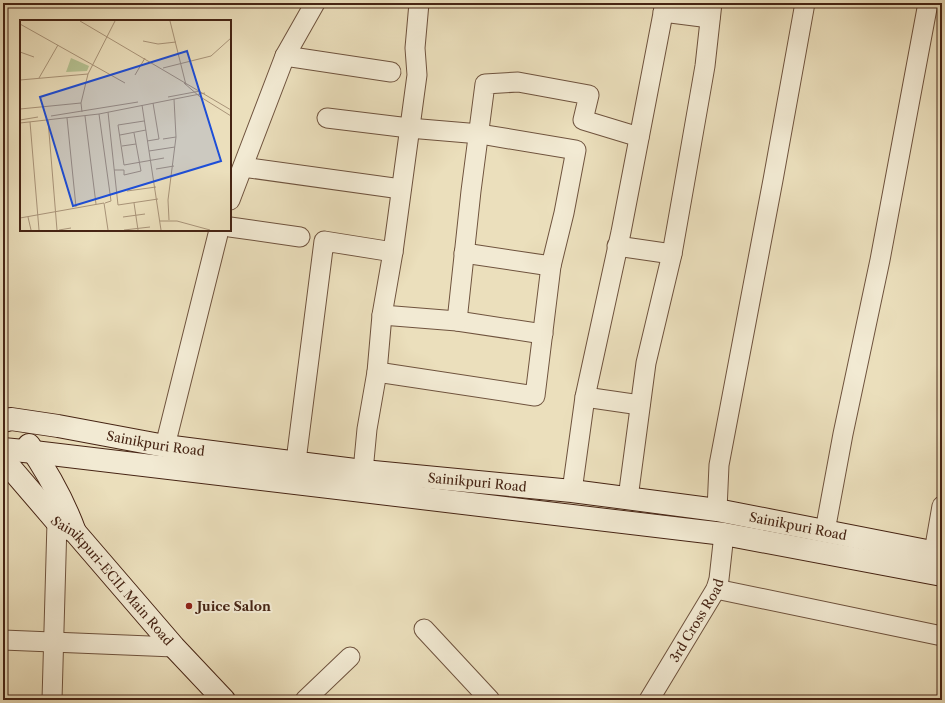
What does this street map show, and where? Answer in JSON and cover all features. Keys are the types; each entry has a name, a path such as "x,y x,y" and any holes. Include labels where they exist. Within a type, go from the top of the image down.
{"main road":[{"name":"Sainikpuri Road","path":"6,417 165,446 363,471 572,491 717,510 938,553"},
{"path":"6,417 48,472 66,521"},
{"name":"Sainikpuri Road","path":"3,450 34,452 724,534 942,575"},
{"path":"66,521 67,473 72,466 83,458"},
{"name":"Sainikpuri-ECIL Main Road","path":"3,459 66,521 174,647 224,700"}],"street":[{"path":"231,197 285,56 315,3"},
{"path":"363,471 367,429 377,372 382,315 393,252 417,75 415,48 419,3"},
{"path":"717,510 719,465 769,204 805,3"},
{"path":"825,531 843,434 880,260 928,3"},
{"path":"572,491 585,397 617,246 664,7 711,11 705,66 672,254 646,363 628,498"},
{"path":"285,56 391,72"},
{"path":"457,321 485,84 518,82 589,95 583,120 639,137"},
{"path":"327,118 409,128 480,134 576,150 564,213 551,266 535,396 377,372"},
{"path":"243,167 401,189"},
{"path":"231,227 300,237"},
{"path":"165,446 219,231"},
{"path":"296,462 324,241 393,252"},
{"path":"617,246 672,254"},
{"path":"464,252 551,266"},
{"path":"382,315 457,321 542,334"},
{"path":"585,397 640,405"},
{"path":"938,553 942,506"},
{"path":"52,700 53,641 66,521"},
{"name":"3rd Cross Road","path":"649,700 716,589 719,579 724,534"},
{"path":"716,589 942,636"},
{"path":"424,630 490,700"},
{"path":"3,640 174,647"},
{"path":"304,700 350,657"}],"place":[{"name":"Juice Salon","path":"189,606"}]}
